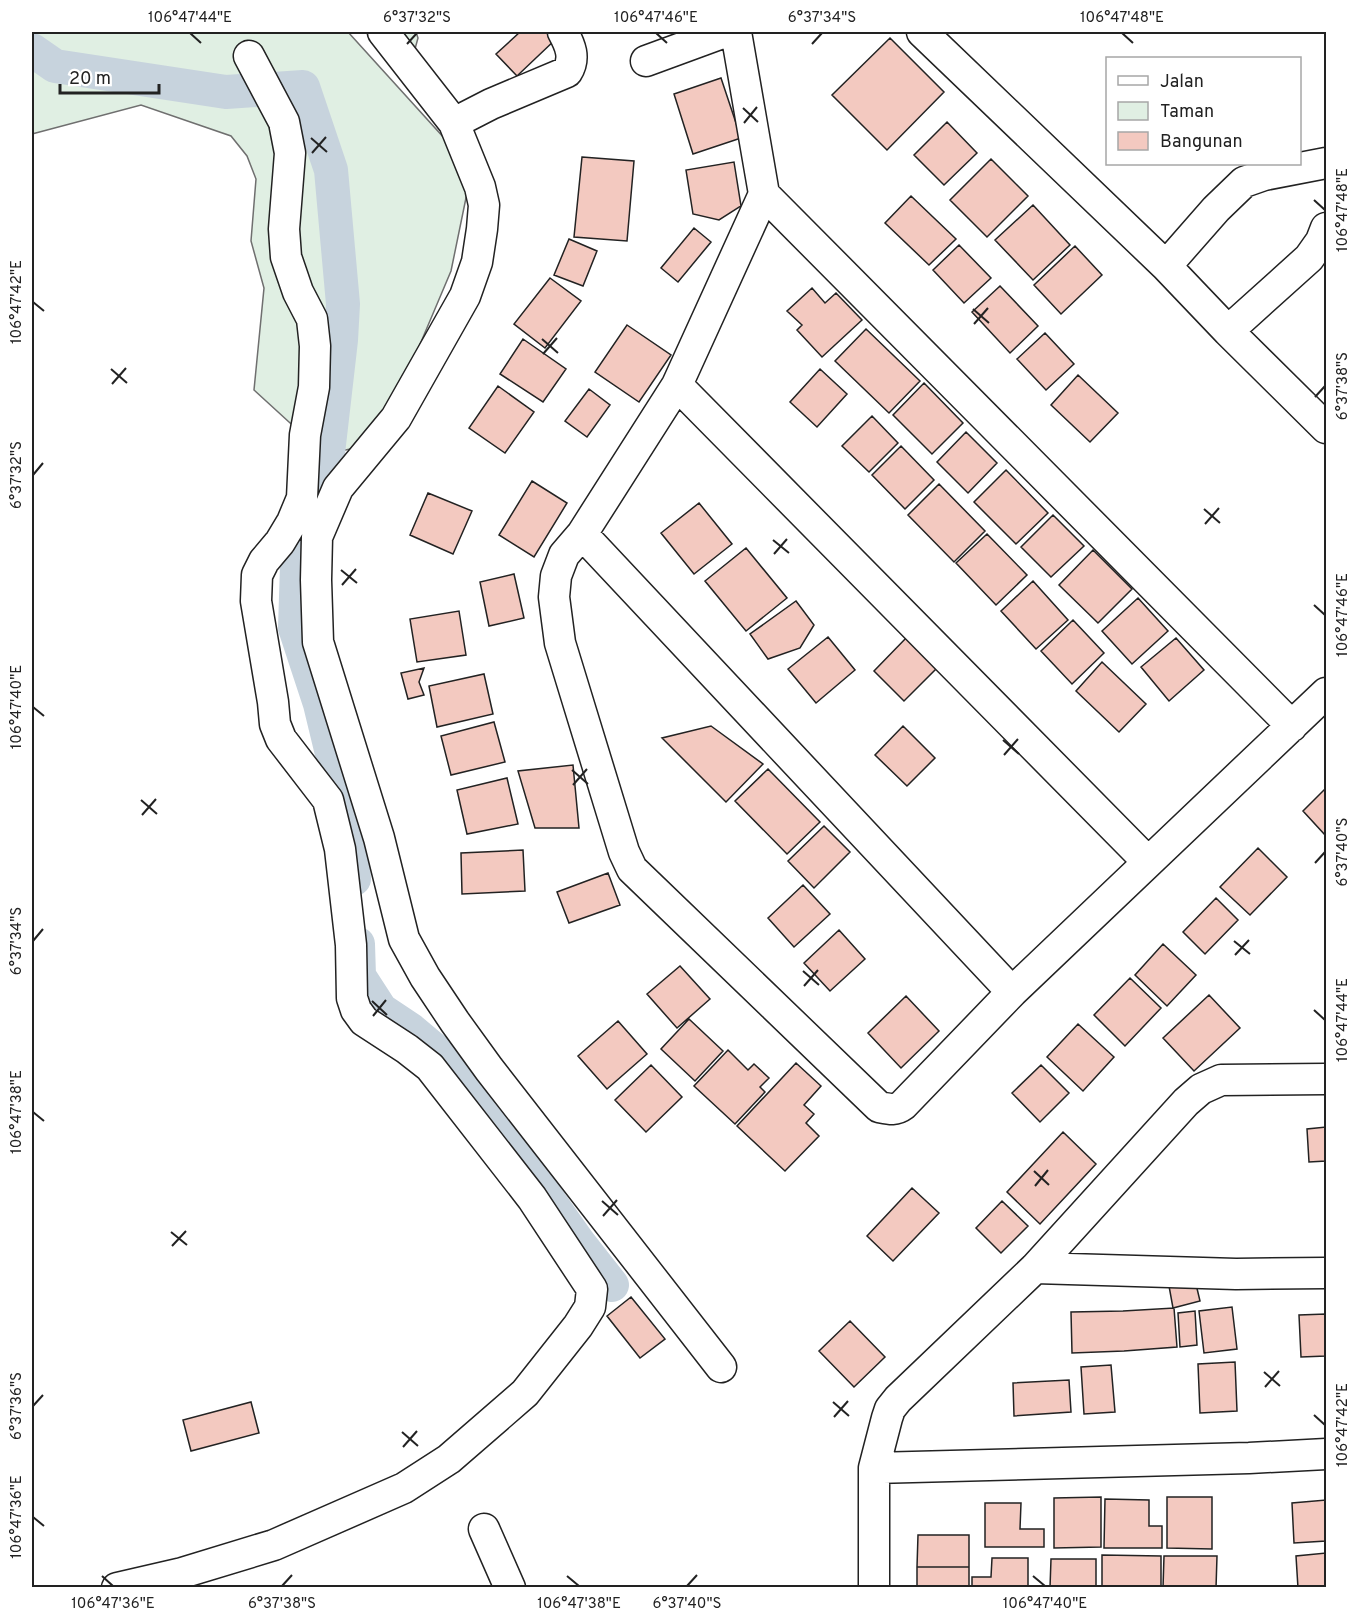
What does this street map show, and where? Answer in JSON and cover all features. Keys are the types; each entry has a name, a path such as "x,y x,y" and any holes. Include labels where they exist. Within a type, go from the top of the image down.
{"street":[{"path":"383,32 454,123 480,187 484,205 482,229 477,262 465,296 396,418 338,488 317,537 318,642 379,838 404,939 431,986 482,1059 721,1367"},
{"path":"454,123 491,104 567,72 572,57 570,45 563,32"},
{"path":"646,61 725,32"},
{"path":"736,32 764,194 677,385 582,534 564,555 556,576 554,597 560,643 624,852 632,869 879,1107 898,1109 1012,992 1326,693"},
{"path":"922,32 1166,266 1326,428"},
{"path":"117,1587 172,1581 182,1573 274,1545 404,1488 449,1459 525,1393 578,1326 592,1299 592,1289 532,1197 430,1067 364,1021 356,1010 352,998 351,945 340,849 328,800 281,739 275,724 256,602 257,575 264,561 280,542 292,522 302,498 305,435 314,387 315,346 312,320 298,292 286,257 285,229 290,153 284,122 249,56"},
{"path":"1166,266 1216,209 1244,182 1264,174 1326,163"},
{"path":"764,194 1292,726"},
{"path":"1228,331 1310,258 1322,241 1326,228"},
{"path":"677,385 1148,862"},
{"path":"582,534 1012,992"},
{"path":"874,1587 874,1468 893,1404 1035,1268 1186,1102 1201,1089 1221,1080 1326,1079"},
{"path":"1035,1268 1236,1274 1326,1273"},
{"path":"874,1468 1326,1454"},
{"path":"484,1529 510,1587"}],"green space":[{"path":"32,32 348,32 445,139 467,193 451,271 410,368 356,448 324,454 254,390 264,288 251,241 256,179 247,156 231,136 141,105 32,134"},
{"path":"376,32 416,32 418,38 415,49"}],"building":[{"path":"520,32 551,32 557,38 517,76 496,54"},
{"path":"890,38 944,92 887,150 832,95"},
{"path":"721,78 741,138 693,154 674,94"},
{"path":"947,122 977,153 944,185 914,155"},
{"path":"582,157 634,161 627,241 574,237"},
{"path":"991,159 1028,196 987,237 950,200"},
{"path":"734,162 741,206 719,220 693,214 686,170"},
{"path":"911,196 956,239 929,265 885,223"},
{"path":"1033,205 1070,245 1033,280 995,240"},
{"path":"694,228 711,242 678,282 661,268"},
{"path":"569,239 597,251 583,286 554,275"},
{"path":"959,245 991,278 964,303 933,270"},
{"path":"1075,246 1102,275 1061,314 1034,285"},
{"path":"550,278 581,301 545,348 514,324"},
{"path":"1000,286 1038,326 1010,353 972,312"},
{"path":"812,288 825,303 836,293 862,320 822,357 797,330 802,325 787,311"},
{"path":"627,325 671,355 639,402 595,372"},
{"path":"866,329 920,381 889,413 835,361"},
{"path":"1045,333 1074,364 1046,390 1017,359"},
{"path":"523,339 566,369 543,402 500,374"},
{"path":"820,369 847,394 817,427 790,402"},
{"path":"1078,375 1118,413 1090,442 1051,405"},
{"path":"924,383 963,423 932,454 893,415"},
{"path":"498,386 534,412 505,453 469,428"},
{"path":"589,389 610,405 587,437 565,421"},
{"path":"872,416 898,443 869,472 842,446"},
{"path":"966,432 997,463 968,493 937,462"},
{"path":"901,446 934,480 905,509 872,475"},
{"path":"1006,470 1048,513 1016,544 974,502"},
{"path":"532,481 567,503 534,557 499,535"},
{"path":"939,484 985,531 954,562 908,515"},
{"path":"428,493 472,511 453,554 410,535"},
{"path":"699,503 732,544 694,574 661,533"},
{"path":"1053,515 1084,546 1051,577 1021,547"},
{"path":"987,534 1027,575 996,605 956,563"},
{"path":"746,548 787,598 746,631 705,581"},
{"path":"1093,550 1132,589 1098,623 1059,585"},
{"path":"514,574 524,618 489,626 480,582"},
{"path":"1033,581 1068,620 1036,649 1001,611"},
{"path":"1138,598 1168,631 1132,664 1102,631"},
{"path":"796,601 814,625 800,648 768,659 750,634"},
{"path":"459,611 466,655 417,662 410,619"},
{"path":"1073,620 1104,653 1072,684 1041,651"},
{"path":"828,637 855,670 816,703 788,669"},
{"path":"907,637 938,667 904,701 874,671"},
{"path":"1176,638 1204,670 1169,701 1141,667"},
{"path":"1102,662 1146,704 1119,732 1076,691"},
{"path":"424,668 419,682 424,695 408,699 401,673"},
{"path":"484,674 493,714 437,727 429,686"},
{"path":"494,722 505,762 451,775 441,736"},
{"path":"711,726 763,764 726,802 662,738"},
{"path":"903,726 935,758 907,786 875,755"},
{"path":"573,765 579,828 535,828 518,771"},
{"path":"768,769 820,822 787,854 735,801"},
{"path":"507,778 518,824 467,834 457,790"},
{"path":"1326,788 1326,836 1303,811"},
{"path":"824,826 850,852 814,888 788,861"},
{"path":"1258,848 1287,877 1250,915 1220,887"},
{"path":"523,850 525,891 462,894 461,853"},
{"path":"608,873 620,905 569,923 557,892"},
{"path":"803,885 830,914 794,947 768,918"},
{"path":"1216,898 1238,920 1205,954 1183,932"},
{"path":"839,930 865,959 830,991 804,963"},
{"path":"1163,944 1196,975 1167,1006 1135,975"},
{"path":"680,966 710,999 677,1028 647,994"},
{"path":"1130,978 1161,1008 1125,1046 1094,1015"},
{"path":"1209,995 1240,1028 1194,1071 1163,1038"},
{"path":"906,996 939,1031 901,1068 868,1033"},
{"path":"689,1019 723,1051 695,1081 661,1049"},
{"path":"618,1021 647,1054 607,1089 578,1056"},
{"path":"1078,1024 1114,1057 1083,1091 1047,1057"},
{"path":"728,1050 748,1070 754,1064 769,1078 760,1087 765,1092 735,1124 694,1086"},
{"path":"796,1063 821,1086 804,1105 814,1114 806,1123 819,1136 785,1171 737,1126"},
{"path":"651,1065 682,1097 646,1132 615,1100"},
{"path":"1041,1065 1069,1093 1040,1122 1012,1093"},
{"path":"1326,1127 1326,1161 1309,1162 1307,1129"},
{"path":"1063,1132 1096,1164 1040,1224 1007,1192"},
{"path":"912,1188 939,1213 893,1261 867,1236"},
{"path":"1002,1201 1028,1226 1001,1253 976,1228"},
{"path":"1195,1280 1200,1301 1173,1308 1169,1286"},
{"path":"631,1297 665,1339 640,1358 607,1316"},
{"path":"1232,1307 1237,1349 1204,1353 1199,1311"},
{"path":"1174,1308 1177,1347 1072,1353 1071,1312"},
{"path":"1195,1311 1197,1345 1180,1347 1178,1313"},
{"path":"1326,1314 1326,1356 1301,1357 1299,1315"},
{"path":"850,1321 885,1357 854,1387 819,1351"},
{"path":"1235,1362 1237,1411 1200,1413 1198,1364"},
{"path":"1111,1365 1115,1412 1084,1414 1081,1367"},
{"path":"1069,1380 1071,1412 1014,1416 1013,1383"},
{"path":"251,1402 259,1433 191,1451 183,1420"},
{"path":"1101,1497 1101,1547 1054,1548 1054,1498"},
{"path":"1167,1497 1212,1497 1212,1549 1167,1548"},
{"path":"1105,1499 1149,1500 1149,1526 1162,1526 1162,1548 1104,1548"},
{"path":"1326,1500 1326,1541 1294,1543 1292,1503"},
{"path":"985,1503 1021,1503 1020,1529 1044,1529 1044,1547 985,1547"},
{"path":"918,1535 969,1535 969,1567 917,1567"},
{"path":"1326,1553 1326,1588 1298,1588 1296,1556"},
{"path":"1102,1555 1161,1556 1161,1588 1102,1588"},
{"path":"1164,1556 1217,1556 1216,1588 1163,1588"},
{"path":"992,1558 1028,1558 1028,1588 972,1588 972,1577 991,1577"},
{"path":"1051,1559 1096,1559 1096,1588 1050,1588"},
{"path":"917,1567 969,1567 969,1588 917,1588"}],"waterway":[{"path":"32,50 55,66 226,92 303,87 331,170 343,304 325,479 297,565 295,628 320,704 334,762 350,810 354,879"},
{"path":"358,944 359,976 381,1010 411,1030 455,1067 579,1243 612,1285"}]}
